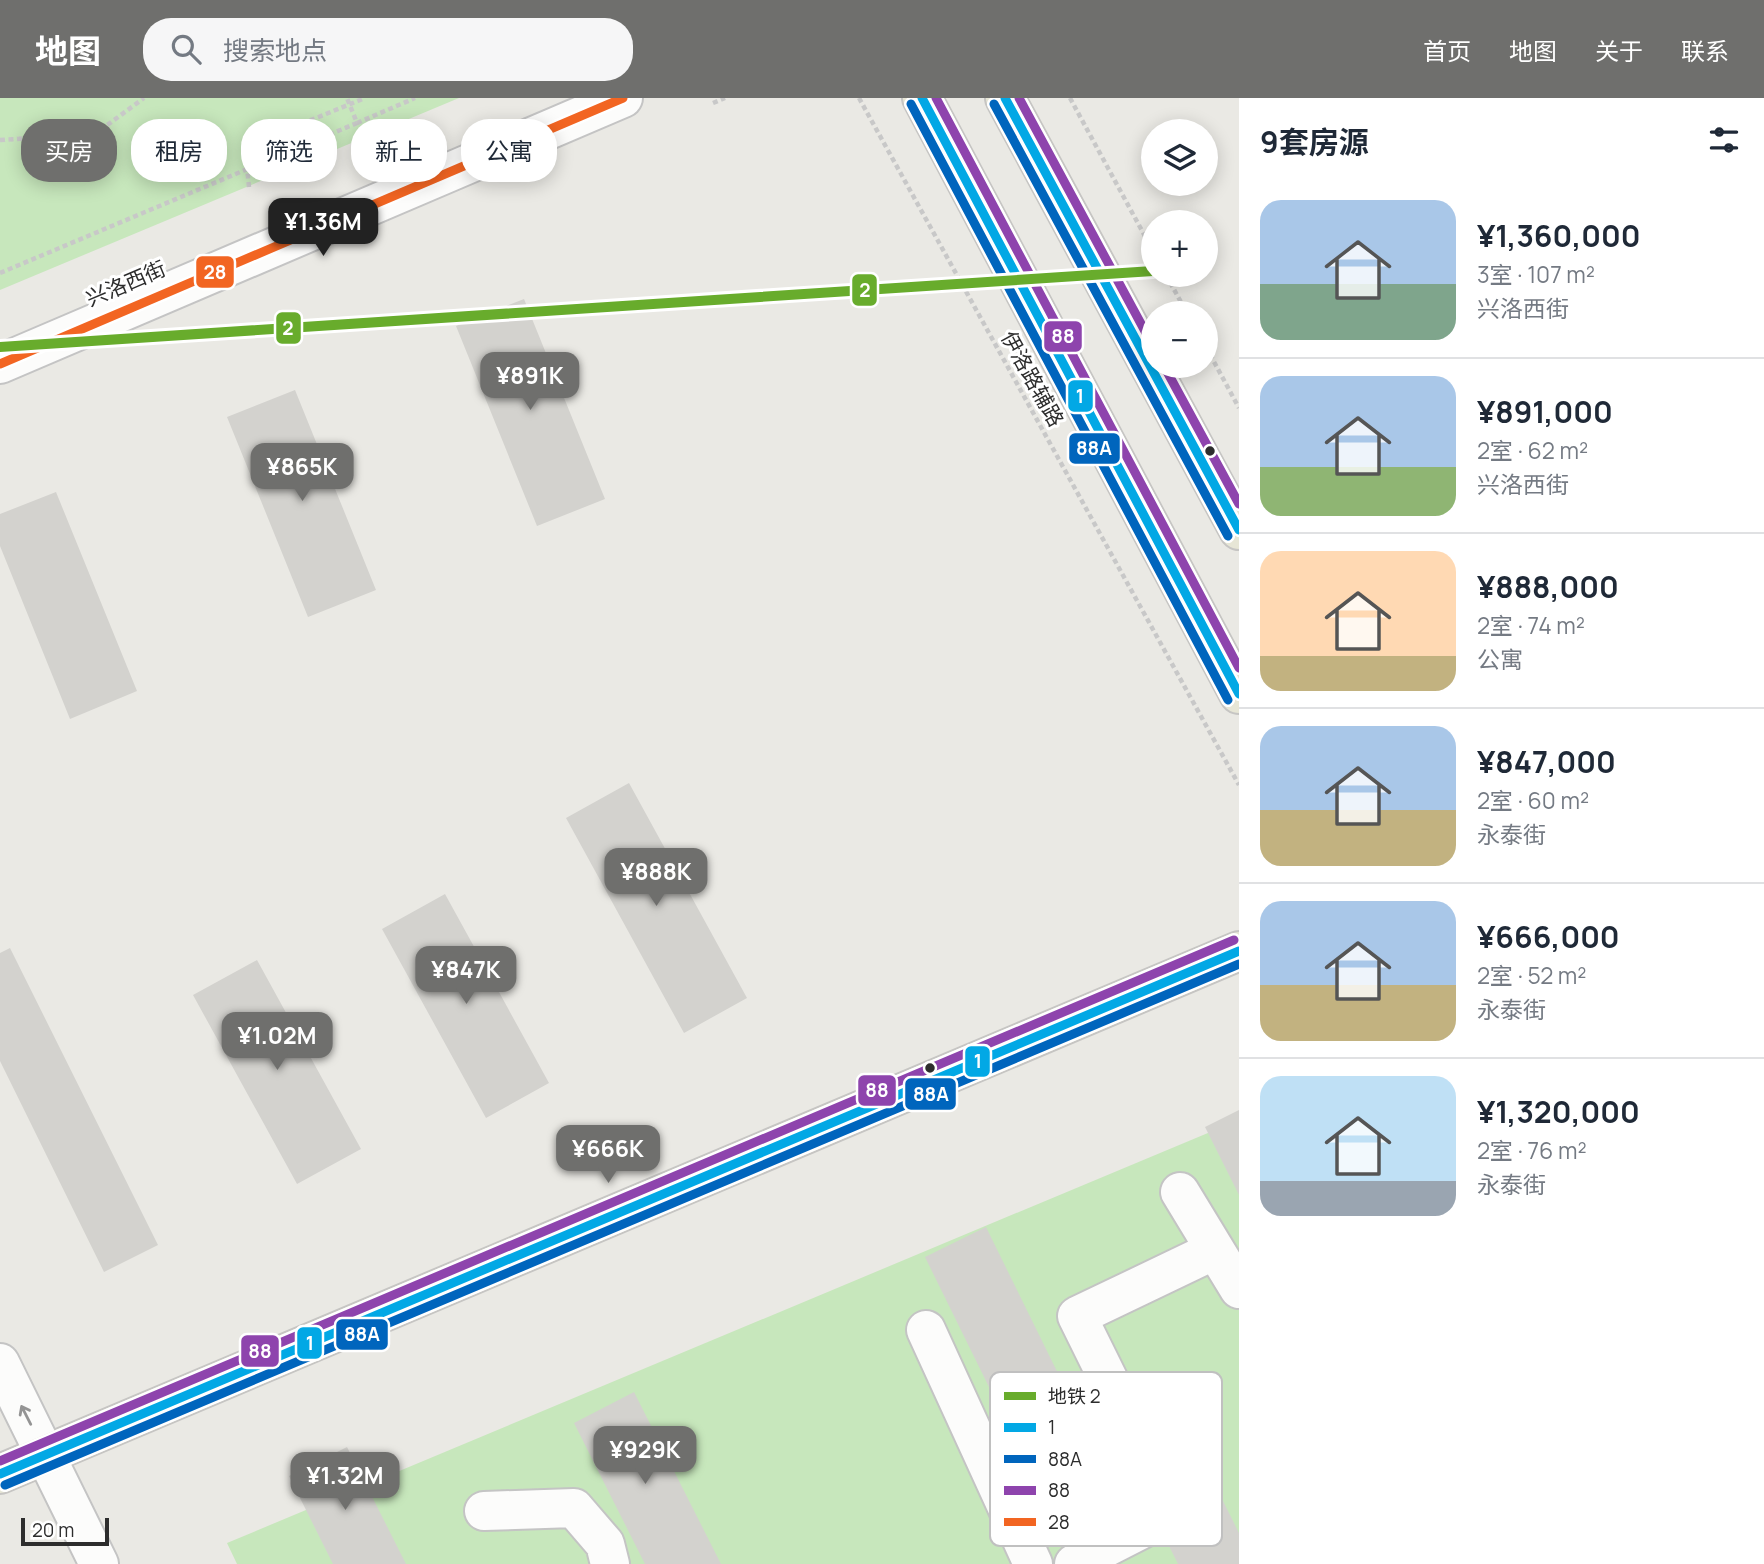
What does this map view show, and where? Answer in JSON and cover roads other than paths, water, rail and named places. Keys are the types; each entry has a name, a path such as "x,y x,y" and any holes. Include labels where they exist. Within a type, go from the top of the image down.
{"main road":[{"path":"922,98 1239,694"},
{"path":"1005,98 1239,530"},
{"path":"26,1476 1239,951"},
{"path":"26,1476 1239,978"}],"street":[{"name":"兴洛西街","path":"0,338 562,98"},
{"name":"兴洛西街","path":"0,364 623,98"},
{"path":"1180,1192 1239,1289"},
{"path":"1105,1372 1077,1316 1215,1250"},
{"path":"926,1330 990,1470"},
{"path":"0,1363 26,1476 99,1564"},
{"path":"0,1421 71,1564"},
{"path":"484,1511 574,1508 605,1544 610,1564"},
{"path":"1025,1546 1033,1564"},
{"path":"1089,1561 1114,1546"}],"metro line":[{"name":"2","path":"0,347 1141,272"}]}
